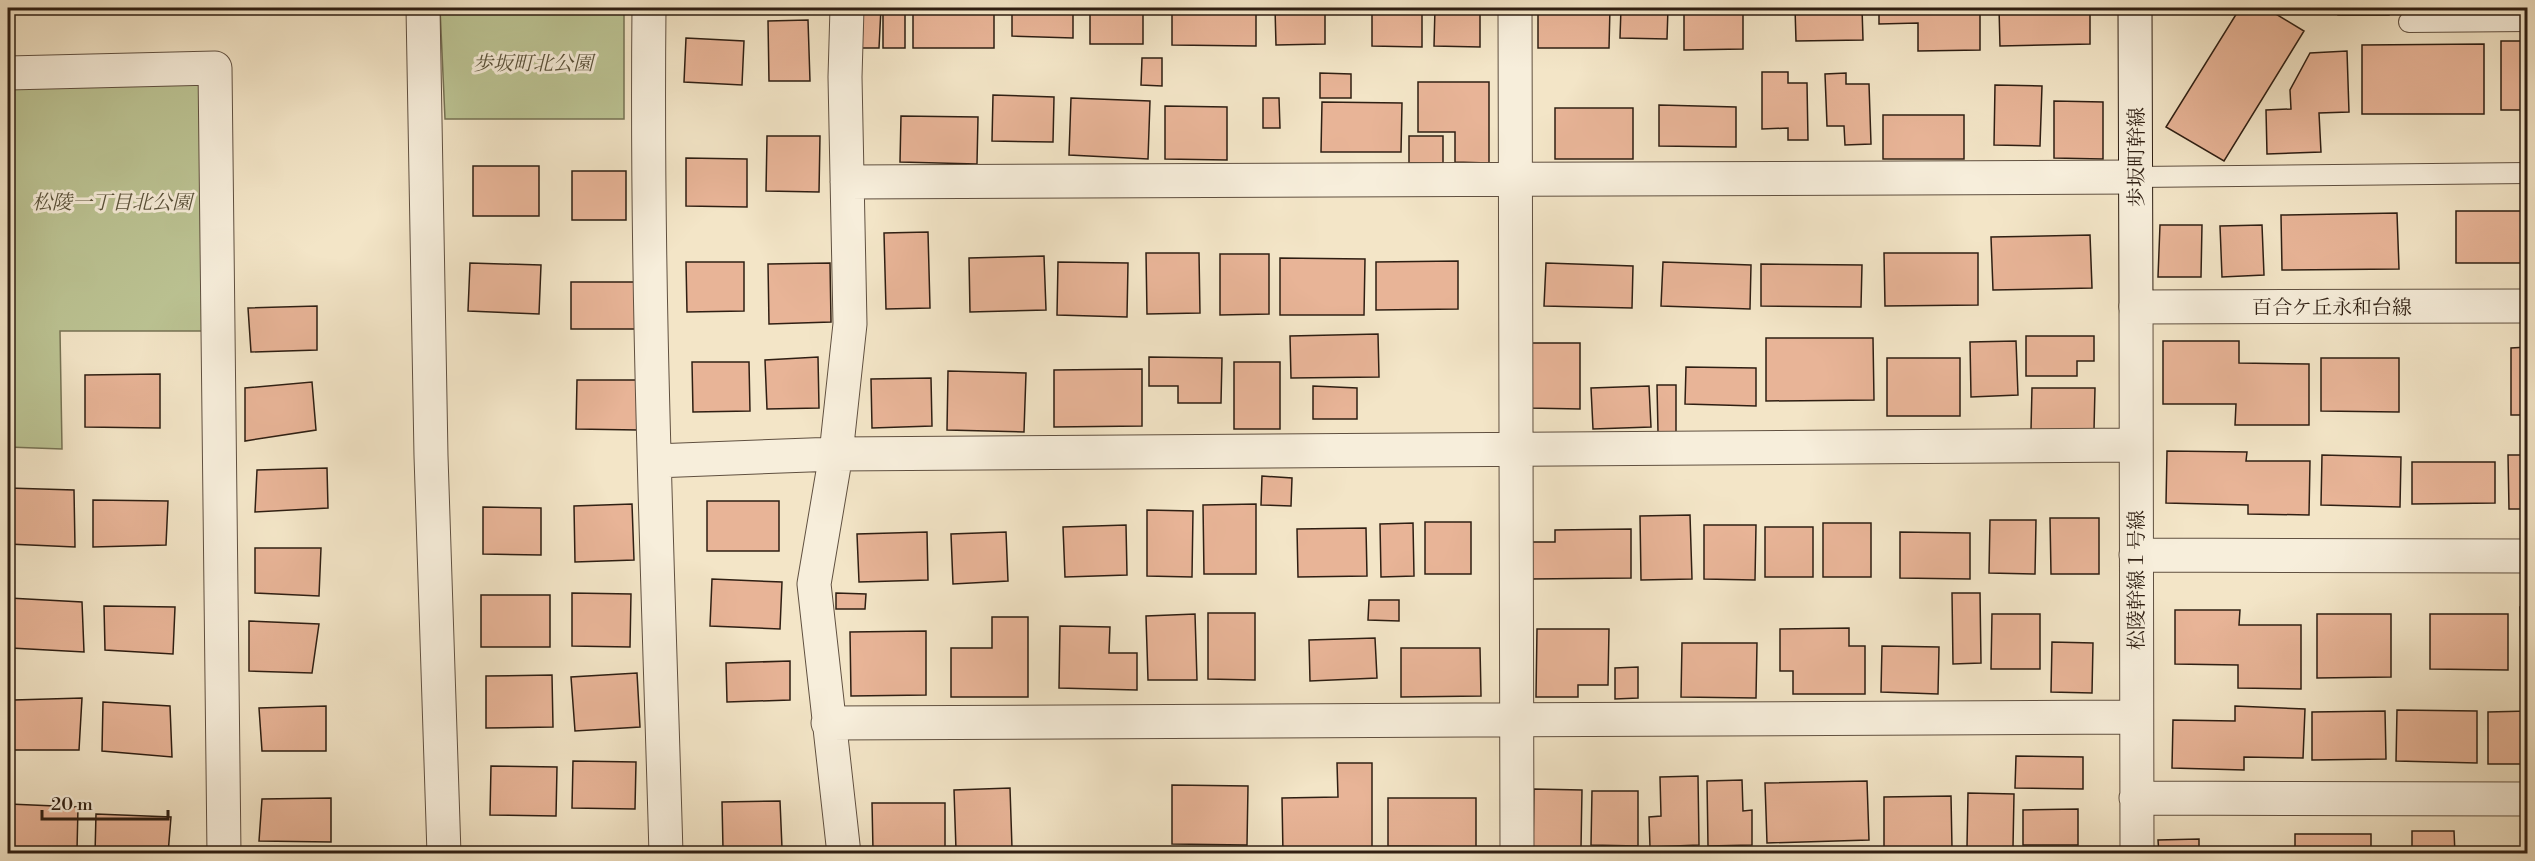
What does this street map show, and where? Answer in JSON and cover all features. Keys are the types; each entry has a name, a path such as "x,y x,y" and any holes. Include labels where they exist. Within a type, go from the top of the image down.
{"street":[{"path":"423,8 431,456 444,854"},
{"path":"649,8 648,103 666,854"},
{"path":"844,854 814,584 836,454 850,324 845,76 846,8"},
{"path":"1515,8 1517,854"},
{"name":"歩坂町幹線","path":"2135,8 2136,307"},
{"path":"8,73 215,68 224,854"},
{"path":"847,182 2136,177"},
{"name":"百合ケ丘永和台線","path":"2136,307 2528,306"},
{"name":"松陵幹線１号線","path":"2136,307 2136,854"},
{"path":"656,461 836,454 2136,445"},
{"path":"2136,555 2528,556"},
{"path":"828,723 1517,718 2136,717"},
{"path":"2136,798 2528,799"}],"lane":[{"path":"2409,22 2528,21"},
{"path":"2136,177 2528,173"}],"green space":[{"name":"歩坂町北公園","path":"440,8 624,8 624,119 445,119"},
{"name":"松陵一丁目北公園","path":"215,68 218,331 60,331 62,449 8,447 8,73"}],"building":[{"path":"863,8 881,8 879,48 862,48"},
{"path":"883,8 905,8 905,48 883,48"},
{"path":"913,8 994,8 994,48 913,48"},
{"path":"1012,8 1073,8 1073,38 1012,36"},
{"path":"1090,8 1143,8 1143,44 1090,44"},
{"path":"1172,8 1256,8 1256,46 1172,45"},
{"path":"1275,8 1325,8 1325,44 1276,45"},
{"path":"1372,8 1422,8 1422,47 1372,46"},
{"path":"1435,8 1480,8 1480,47 1434,46"},
{"path":"1538,8 1610,8 1609,48 1538,48"},
{"path":"1621,8 1668,8 1667,39 1620,38"},
{"path":"1684,8 1743,8 1743,49 1684,50"},
{"path":"1795,8 1862,8 1863,40 1796,41"},
{"path":"1879,8 1980,8 1980,50 1918,51 1918,23 1879,24"},
{"path":"1999,8 2090,8 2090,44 2000,46"},
{"path":"2240,8 2266,8 2304,31 2224,161 2166,127"},
{"path":"2338,8 2389,8 2389,15 2338,15"},
{"path":"808,20 810,81 769,81 768,21"},
{"path":"686,38 744,41 742,85 684,82"},
{"path":"2501,41 2528,41 2528,110 2501,110"},
{"path":"2484,44 2484,114 2362,114 2362,45"},
{"path":"2347,51 2349,112 2319,113 2321,152 2267,154 2266,110 2291,109 2290,90 2310,53"},
{"path":"1142,58 1162,58 1162,86 1141,85"},
{"path":"1762,72 1788,72 1788,83 1807,83 1808,140 1788,140 1788,128 1762,129"},
{"path":"1320,73 1351,74 1351,98 1320,98"},
{"path":"1846,73 1846,84 1869,84 1871,144 1845,145 1844,126 1827,126 1825,74"},
{"path":"1418,82 1489,82 1489,163 1455,162 1455,132 1418,132"},
{"path":"1995,85 2042,86 2040,146 1994,145"},
{"path":"993,95 1054,97 1053,142 992,141"},
{"path":"1071,98 1150,101 1148,159 1069,155"},
{"path":"1263,98 1279,98 1280,128 1263,128"},
{"path":"2054,101 2103,102 2103,159 2054,158"},
{"path":"1322,102 1402,103 1401,152 1321,152"},
{"path":"1659,105 1736,107 1736,147 1659,146"},
{"path":"1165,106 1227,107 1227,160 1165,159"},
{"path":"1555,108 1633,108 1633,159 1555,159"},
{"path":"1883,115 1964,115 1964,159 1883,159"},
{"path":"901,116 978,117 977,164 900,162"},
{"path":"767,136 820,136 819,192 766,191"},
{"path":"1409,136 1443,136 1443,163 1409,163"},
{"path":"686,158 747,159 747,207 686,206"},
{"path":"473,166 539,166 539,216 473,216"},
{"path":"572,171 626,171 626,220 572,220"},
{"path":"2456,211 2528,211 2528,263 2456,263"},
{"path":"2397,213 2399,269 2282,270 2281,215"},
{"path":"2160,225 2202,225 2201,277 2158,277"},
{"path":"2262,225 2264,275 2222,277 2220,226"},
{"path":"928,232 930,308 886,309 884,233"},
{"path":"2090,235 2092,288 1993,290 1991,237"},
{"path":"1146,253 1199,253 1200,313 1147,314"},
{"path":"1884,253 1978,253 1978,305 1885,306"},
{"path":"1220,254 1269,254 1269,314 1220,315"},
{"path":"1044,256 1046,310 970,312 969,258"},
{"path":"1280,258 1365,259 1364,315 1280,315"},
{"path":"1458,261 1458,309 1376,310 1376,262"},
{"path":"686,262 744,262 744,311 687,312"},
{"path":"1058,262 1128,263 1127,317 1057,315"},
{"path":"1663,262 1751,265 1750,309 1661,306"},
{"path":"470,263 541,265 539,314 468,311"},
{"path":"830,263 831,322 769,324 768,264"},
{"path":"1546,263 1633,266 1632,308 1544,306"},
{"path":"1761,264 1862,265 1861,307 1761,306"},
{"path":"571,282 635,282 635,329 571,329"},
{"path":"317,306 317,350 251,352 248,308"},
{"path":"1378,334 1379,377 1291,378 1290,336"},
{"path":"2026,336 2094,336 2094,361 2077,361 2077,376 2026,376"},
{"path":"1766,338 1873,338 1874,400 1766,401"},
{"path":"2016,341 2018,395 1971,397 1970,342"},
{"path":"2163,341 2239,341 2239,363 2309,364 2309,425 2235,425 2236,404 2163,404"},
{"path":"1530,343 1580,343 1580,409 1529,408"},
{"path":"2528,347 2528,415 2511,415 2511,348"},
{"path":"818,357 819,408 767,409 765,360"},
{"path":"1149,357 1222,358 1221,403 1178,403 1178,386 1149,386"},
{"path":"1887,358 1960,358 1960,416 1887,416"},
{"path":"2321,358 2399,358 2399,412 2321,411"},
{"path":"692,362 749,362 750,411 693,412"},
{"path":"1234,362 1280,362 1280,429 1234,429"},
{"path":"1686,367 1756,368 1756,406 1685,404"},
{"path":"1142,369 1142,426 1054,427 1054,370"},
{"path":"948,371 1026,373 1024,432 947,430"},
{"path":"160,374 160,428 85,427 85,375"},
{"path":"931,378 932,426 872,428 871,379"},
{"path":"577,380 638,380 638,430 576,429"},
{"path":"312,382 316,430 245,441 245,388"},
{"path":"1657,385 1676,385 1676,432 1658,432"},
{"path":"1313,386 1357,388 1357,419 1313,419"},
{"path":"1649,386 1651,427 1593,429 1591,388"},
{"path":"2032,388 2095,388 2094,430 2031,430"},
{"path":"2167,451 2247,452 2246,461 2310,461 2309,515 2248,514 2248,505 2166,503"},
{"path":"2322,455 2401,457 2400,507 2321,505"},
{"path":"2508,455 2528,455 2528,509 2509,509"},
{"path":"2412,462 2495,462 2495,503 2412,504"},
{"path":"327,468 328,508 255,512 257,470"},
{"path":"1262,476 1292,478 1291,506 1261,505"},
{"path":"8,488 74,490 75,547 8,544"},
{"path":"93,500 168,501 166,545 93,547"},
{"path":"707,501 779,501 779,551 707,551"},
{"path":"632,504 634,560 575,562 574,506"},
{"path":"1256,504 1256,574 1204,574 1203,505"},
{"path":"483,507 541,508 541,555 483,554"},
{"path":"1147,510 1193,511 1192,577 1147,576"},
{"path":"1690,515 1692,579 1641,580 1640,516"},
{"path":"2050,518 2099,518 2099,574 2051,574"},
{"path":"1990,520 2036,520 2035,574 1989,573"},
{"path":"1425,522 1471,522 1471,574 1425,574"},
{"path":"1413,523 1414,576 1381,577 1380,524"},
{"path":"1823,523 1871,523 1871,577 1823,577"},
{"path":"1126,525 1127,575 1065,577 1063,527"},
{"path":"1704,525 1756,525 1755,580 1704,579"},
{"path":"1765,527 1813,527 1813,577 1765,577"},
{"path":"1366,528 1367,576 1298,577 1297,529"},
{"path":"1631,529 1631,578 1530,579 1530,542 1555,542 1555,530"},
{"path":"927,532 928,580 859,582 857,534"},
{"path":"1006,532 1008,581 953,584 951,534"},
{"path":"1900,532 1970,533 1970,579 1900,578"},
{"path":"255,548 321,548 319,596 255,593"},
{"path":"712,579 782,582 780,629 710,626"},
{"path":"572,593 631,594 630,647 572,646"},
{"path":"836,593 866,594 865,609 836,609"},
{"path":"1952,593 1980,593 1981,663 1953,664"},
{"path":"481,595 550,595 550,647 481,647"},
{"path":"9,598 82,602 84,652 11,648"},
{"path":"1369,600 1399,600 1399,621 1368,620"},
{"path":"104,606 175,607 173,654 105,650"},
{"path":"2520,607 2528,607 2528,663 2521,663"},
{"path":"2175,610 2240,610 2239,625 2301,625 2301,689 2238,688 2238,665 2175,664"},
{"path":"1208,613 1255,613 1255,680 1208,679"},
{"path":"1195,614 1197,680 1148,680 1146,616"},
{"path":"1992,614 2040,614 2040,669 1991,669"},
{"path":"2317,614 2391,614 2391,677 2317,678"},
{"path":"2430,614 2508,614 2508,670 2430,669"},
{"path":"992,617 1028,617 1028,697 951,697 951,648 992,648"},
{"path":"249,621 319,624 312,673 249,671"},
{"path":"1060,626 1110,627 1109,653 1137,653 1137,690 1059,688"},
{"path":"1849,628 1849,646 1865,646 1865,694 1793,694 1793,671 1780,671 1780,629"},
{"path":"1537,629 1609,629 1608,685 1578,685 1578,697 1536,697"},
{"path":"926,631 926,695 851,696 850,632"},
{"path":"1375,638 1377,678 1310,681 1309,640"},
{"path":"2052,642 2093,643 2092,693 2051,692"},
{"path":"1682,643 1757,643 1756,698 1681,697"},
{"path":"1882,646 1939,647 1938,694 1881,692"},
{"path":"1401,648 1480,648 1481,696 1401,697"},
{"path":"790,661 790,700 727,702 726,663"},
{"path":"1638,667 1638,698 1615,699 1615,668"},
{"path":"637,673 640,727 575,731 571,677"},
{"path":"552,675 553,727 486,728 486,676"},
{"path":"82,698 79,750 14,750 14,700"},
{"path":"103,702 170,706 172,757 102,751"},
{"path":"326,706 326,751 262,751 259,708"},
{"path":"2235,706 2305,709 2303,758 2244,757 2244,770 2172,768 2173,720 2235,721"},
{"path":"2397,710 2477,711 2477,763 2396,761"},
{"path":"2385,711 2386,759 2312,760 2312,712"},
{"path":"2528,711 2528,764 2488,764 2488,712"},
{"path":"2016,756 2083,757 2083,789 2015,788"},
{"path":"573,761 636,762 635,809 572,808"},
{"path":"1337,763 1372,763 1372,854 1283,854 1282,798 1338,797"},
{"path":"491,766 557,767 556,816 490,815"},
{"path":"1698,776 1699,845 1650,847 1649,817 1661,816 1660,777"},
{"path":"1742,780 1743,811 1752,810 1752,845 1708,846 1707,781"},
{"path":"1867,781 1869,840 1767,843 1765,783"},
{"path":"1172,785 1248,786 1247,845 1172,844"},
{"path":"1010,788 1012,848 956,850 954,790"},
{"path":"1534,789 1582,790 1581,848 1533,848"},
{"path":"1592,791 1638,791 1638,846 1591,845"},
{"path":"1968,793 2014,794 2013,847 1967,847"},
{"path":"1951,796 1952,848 1884,848 1884,797"},
{"path":"331,798 331,842 259,841 262,799"},
{"path":"1388,798 1476,798 1476,847 1388,846"},
{"path":"780,801 782,848 723,849 722,802"},
{"path":"872,803 945,803 945,849 873,850"},
{"path":"9,804 78,807 77,850 9,848"},
{"path":"2078,809 2078,845 2023,845 2023,810"},
{"path":"96,814 171,817 168,854 95,854"},
{"path":"2412,831 2454,831 2455,854 2412,854"},
{"path":"2295,834 2371,834 2371,854 2251,854 2251,850 2295,850"},
{"path":"2199,839 2199,851 2239,851 2239,854 2159,854 2158,840"}]}
